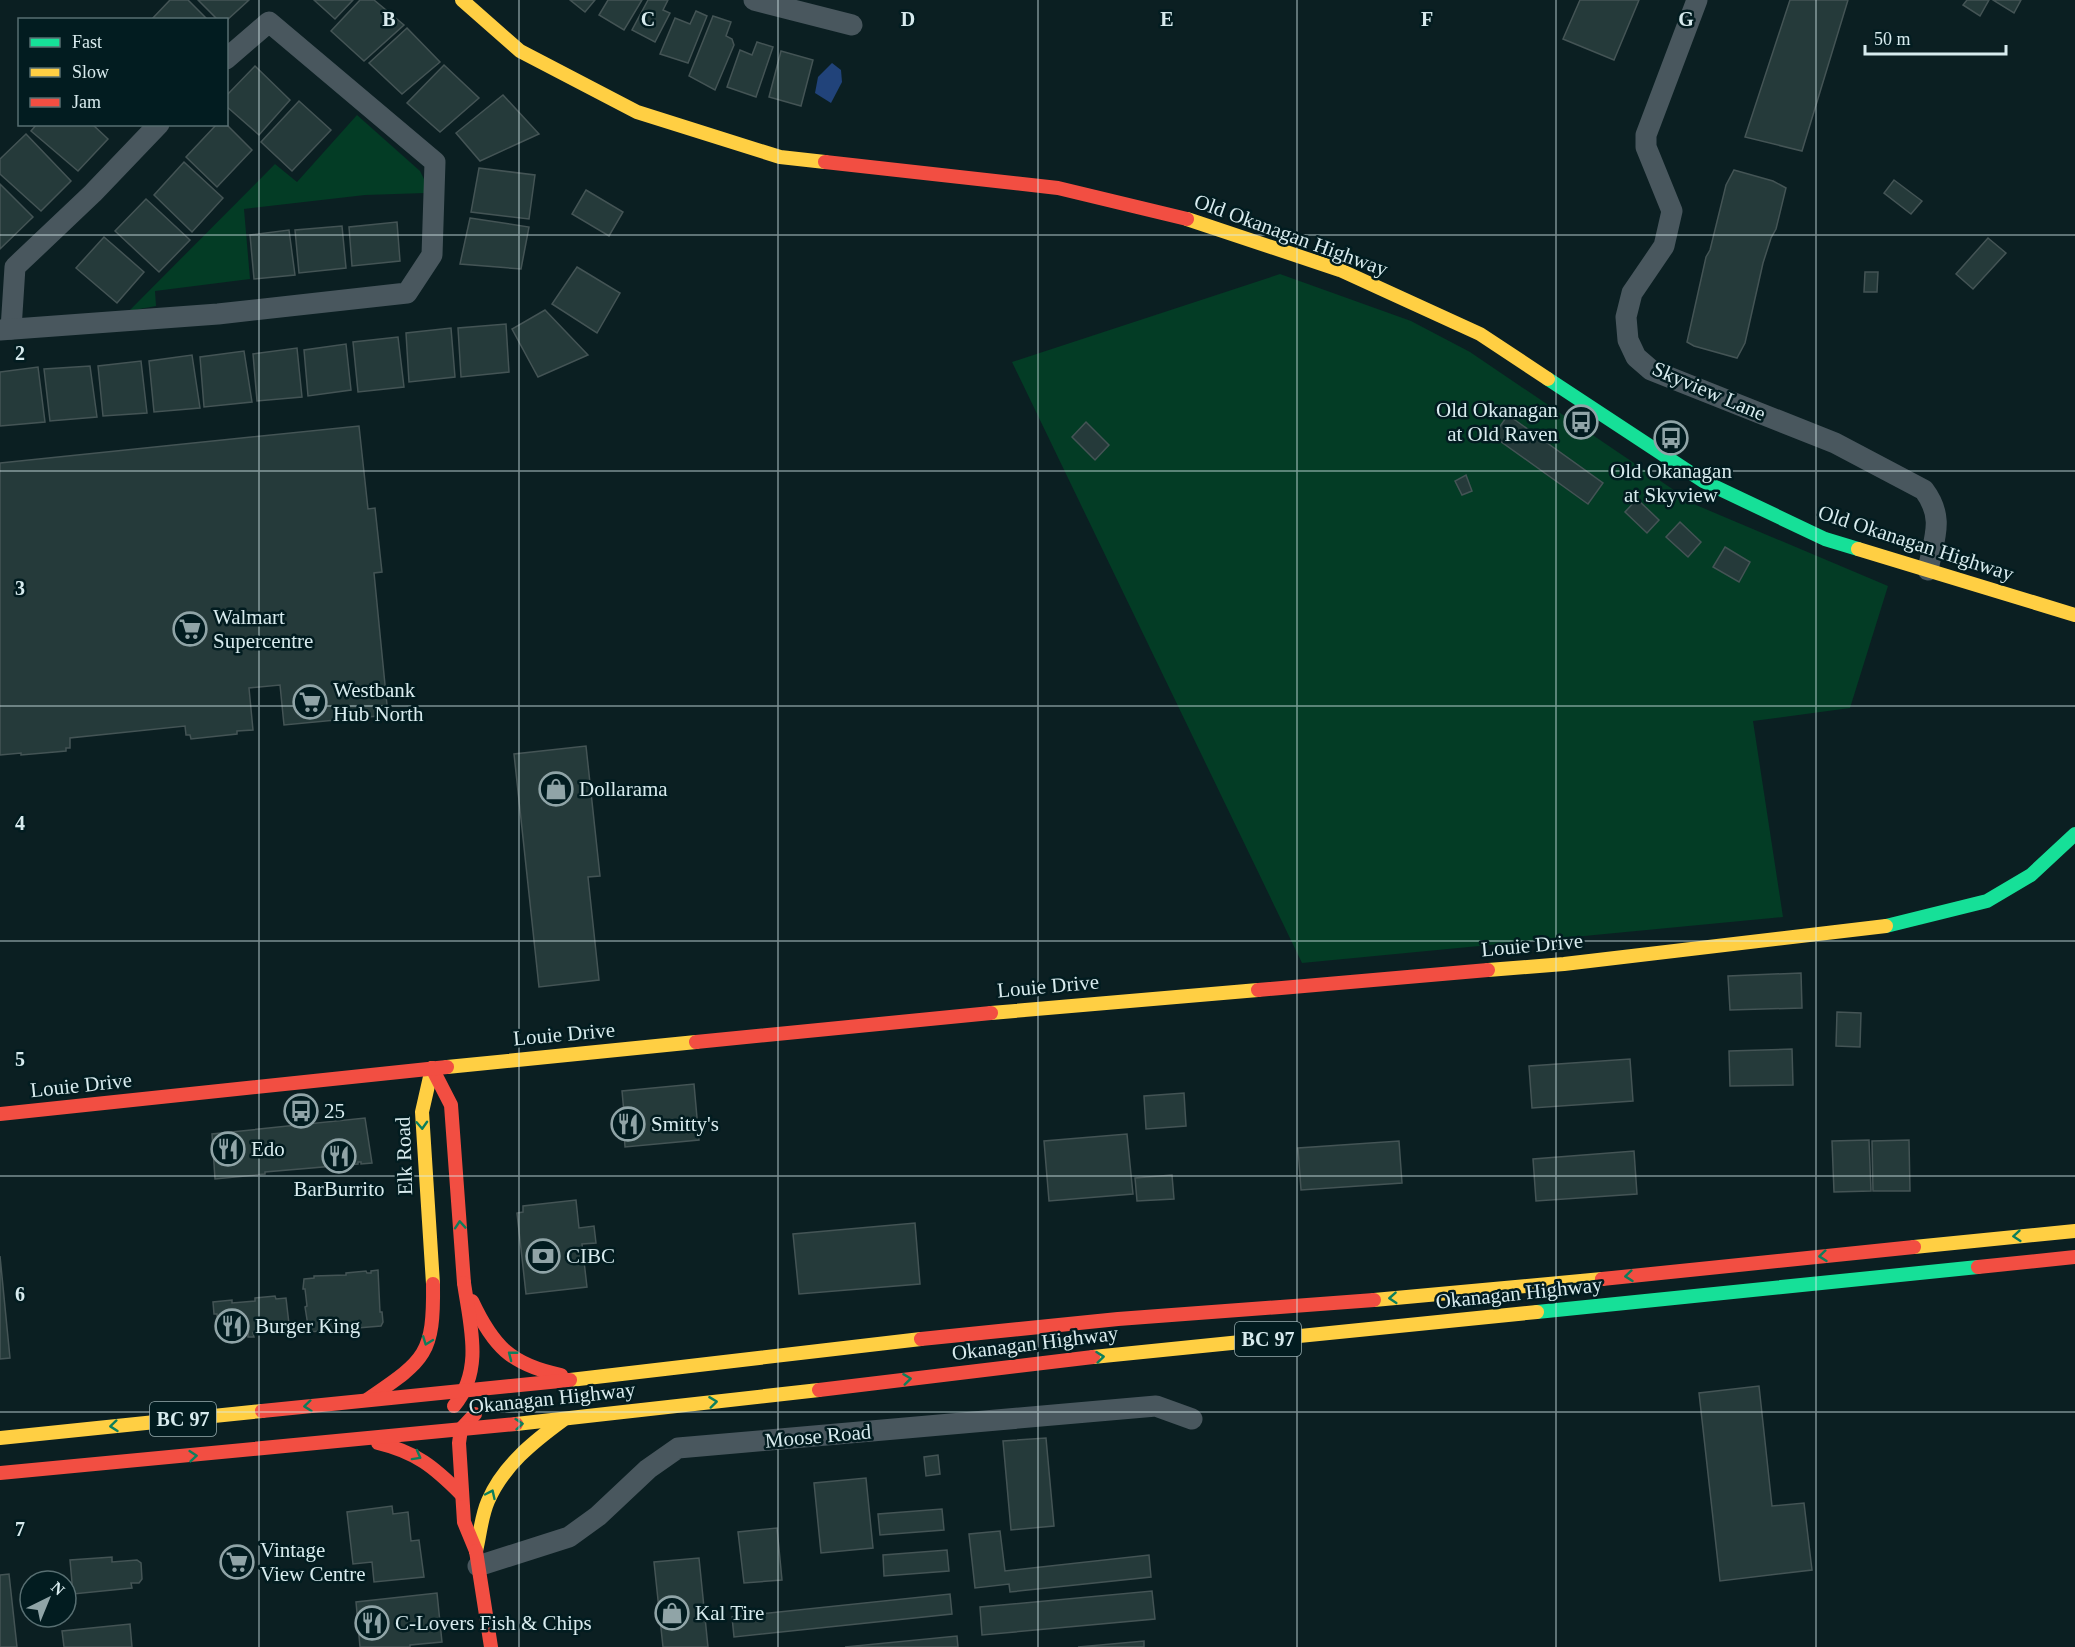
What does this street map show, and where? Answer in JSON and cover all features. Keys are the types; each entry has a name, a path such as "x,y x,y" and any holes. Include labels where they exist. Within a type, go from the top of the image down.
{"main road":[{"name":"Old Okanagan Highway","path":"462,0 520,51 637,112 780,157 1058,188 1199,222 1340,270 1480,333 1703,481 1825,539 2075,615"},
{"name":"Louie Drive","path":"0,1114 432,1068 1061,1006 1564,963 1891,925 1987,901 2031,875 2075,834"},
{"path":"432,1068 451,1105 464,1283 473,1353 473,1374 468,1390 456,1406 437,1412"},
{"name":"Elk Road","path":"366,1400 410,1370 429,1342 433,1315 433,1284 422,1112 432,1068"},
{"name":"Okanagan Highway","path":"0,1438 586,1378 980,1332 1118,1319 1451,1294 2075,1231"},
{"name":"Okanagan Highway","path":"0,1473 564,1420 1105,1356 2075,1257"},
{"path":"464,1283 484,1327 507,1352 528,1367 586,1378"},
{"path":"915,1355 980,1332"},
{"path":"485,1409 470,1419 461,1429 461,1494 464,1522 477,1558 491,1647"},
{"path":"477,1558 487,1502 500,1476 529,1445 564,1420"},
{"path":"361,1440 401,1448 422,1457 461,1494"},
{"path":"30,1470 90,1451"}],"street":[{"path":"754,0 852,24"},
{"name":"Skyview Lane","path":"1697,0 1646,135 1646,147 1672,211 1664,246 1632,293 1626,317 1628,340 1636,357 1651,370 1835,443 1924,490 1934,503 1938,518 1928,570"},
{"path":"157,126 93,193 15,267 5,329 218,314 407,293 432,255 435,162 268,22 228,57"},
{"name":"Moose Road","path":"477,1558 569,1536 598,1516 648,1469 678,1448 1156,1406 1192,1419"}],"green space":[{"path":"357,115 420,171 425,181 425,193 365,195 244,209 250,279 155,291 156,306 129,311 275,164 297,182"},
{"path":"1280,274 1411,321 1470,352 1696,505 1888,586 1850,708 1753,721 1783,917 1302,963 1012,362"}],"water":[{"path":"832,63 841,70 842,82 831,103 815,93 818,77"}],"building":[{"path":"170,0 188,0 206,18 153,18"},
{"path":"198,0 249,0 228,19 216,18"},
{"path":"314,0 353,0 335,19"},
{"path":"360,0 374,0 404,25 364,61 331,31"},
{"path":"570,0 595,0 585,12"},
{"path":"608,0 642,0 624,30 599,15"},
{"path":"648,0 668,0 663,10 670,13 655,42 632,30"},
{"path":"1580,0 1639,0 1614,60 1563,39"},
{"path":"1790,0 1848,0 1802,151 1745,137"},
{"path":"1967,0 1989,0 1980,16 1963,5"},
{"path":"1993,0 2021,0 2014,13"},
{"path":"696,11 707,16 688,63 660,54 675,18 690,24"},
{"path":"713,16 731,22 726,36 732,39 734,45 715,90 689,76"},
{"path":"407,28 440,62 402,94 369,63"},
{"path":"757,42 773,47 756,97 727,87 740,50 752,55"},
{"path":"781,51 813,60 801,106 769,97"},
{"path":"444,65 479,98 440,132 407,103"},
{"path":"255,66 290,100 259,135 228,108 228,94"},
{"path":"503,95 539,134 480,161 456,133"},
{"path":"299,101 331,130 292,171 261,142"},
{"path":"35,126 94,126 108,139 78,171 31,131"},
{"path":"215,126 228,126 252,150 217,187 186,157"},
{"path":"26,134 71,181 41,211 0,174 0,159"},
{"path":"184,162 223,198 192,232 154,195"},
{"path":"479,168 535,175 529,219 471,212"},
{"path":"1734,170 1773,181 1786,188 1776,229 1763,263 1745,343 1737,358 1687,342 1706,257 1710,250 1726,185"},
{"path":"1894,180 1922,201 1911,214 1884,193"},
{"path":"0,184 33,217 0,249"},
{"path":"586,190 623,212 609,236 572,214"},
{"path":"146,199 190,240 159,272 115,231"},
{"path":"470,218 529,227 521,269 460,264"},
{"path":"397,222 400,261 352,266 349,227"},
{"path":"342,226 346,268 299,273 295,230"},
{"path":"289,230 295,275 254,279 250,235"},
{"path":"104,237 144,272 117,303 76,268"},
{"path":"1988,238 2006,253 1973,289 1956,274"},
{"path":"577,267 620,293 597,333 552,304"},
{"path":"1865,272 1878,272 1877,292 1864,292"},
{"path":"545,310 588,355 538,377 512,329"},
{"path":"506,324 509,372 461,377 458,328"},
{"path":"451,328 455,377 409,382 406,333"},
{"path":"398,337 404,387 358,392 353,342"},
{"path":"346,344 351,390 308,396 304,350"},
{"path":"297,348 302,397 257,401 253,354"},
{"path":"244,351 252,402 204,407 200,357"},
{"path":"192,355 200,408 154,412 149,361"},
{"path":"141,361 147,413 103,416 98,366"},
{"path":"90,366 97,417 50,421 44,369"},
{"path":"38,367 45,422 0,426 0,372"},
{"path":"1508,415 1603,483 1588,504 1493,436"},
{"path":"1086,422 1109,445 1095,460 1072,437"},
{"name":"Walmart Supercentre","path":"359,426 368,509 375,508 382,572 374,573 388,715 284,725 280,685 249,688 253,730 191,739 190,735 186,735 185,726 70,738 70,748 66,748 66,751 0,755 0,463"},
{"path":"1466,475 1472,491 1462,495 1455,481"},
{"path":"1637,499 1659,520 1647,533 1625,512"},
{"path":"1680,522 1701,542 1688,557 1666,537"},
{"path":"1725,547 1750,562 1739,582 1713,567"},
{"path":"586,746 600,876 588,877 599,980 539,987 514,754"},
{"path":"1801,973 1802,1008 1730,1010 1728,976"},
{"path":"1837,1012 1861,1013 1860,1047 1836,1046"},
{"path":"1792,1049 1793,1085 1730,1086 1729,1051"},
{"path":"1630,1059 1633,1101 1532,1108 1529,1066"},
{"path":"694,1084 699,1140 625,1147 624,1133 620,1134 618,1113 624,1113 622,1091"},
{"path":"1184,1093 1186,1126 1146,1129 1144,1096"},
{"path":"365,1118 372,1163 358,1162 358,1164 215,1179 212,1134"},
{"path":"1127,1134 1133,1194 1049,1201 1044,1141"},
{"path":"1869,1140 1871,1191 1834,1192 1832,1141"},
{"path":"1909,1140 1910,1191 1873,1191 1872,1141"},
{"path":"1399,1141 1402,1183 1301,1190 1298,1148"},
{"path":"1634,1151 1637,1194 1536,1201 1533,1159"},
{"path":"1172,1175 1174,1199 1137,1201 1135,1178"},
{"path":"576,1200 579,1228 594,1226 596,1243 582,1244 587,1287 526,1294 517,1213 523,1212 523,1206"},
{"path":"915,1223 920,1284 799,1294 793,1234"},
{"path":"0,1256 10,1358 0,1359"},
{"path":"378,1270 380,1312 382,1312 383,1322 381,1326 309,1332 305,1289 303,1289 304,1279 366,1271 371,1273 371,1271"},
{"path":"275,1296 276,1299 286,1298 289,1324 279,1325 280,1330 253,1333 254,1337 248,1337 248,1333 219,1335 213,1302 255,1301 255,1298"},
{"path":"1759,1386 1772,1506 1804,1503 1812,1570 1720,1581 1699,1393"},
{"path":"1046,1438 1054,1526 1011,1530 1003,1441"},
{"path":"938,1455 940,1474 926,1476 924,1457"},
{"path":"866,1478 873,1548 821,1553 814,1483"},
{"path":"392,1506 393,1514 408,1512 411,1541 419,1540 424,1577 374,1582 372,1562 353,1564 347,1512"},
{"path":"942,1509 944,1530 880,1535 878,1514"},
{"path":"777,1528 782,1580 744,1583 738,1532"},
{"path":"1000,1531 1005,1571 1149,1555 1151,1577 1010,1592 1009,1584 975,1588 969,1534"},
{"path":"947,1550 949,1571 884,1576 883,1555"},
{"path":"112,1557 112,1562 137,1560 141,1563 142,1579 139,1583 131,1583 132,1588 78,1593 78,1569 71,1569 70,1560"},
{"path":"699,1558 708,1647 663,1647 654,1562"},
{"path":"9,1574 17,1647 0,1647 0,1575"},
{"path":"1152,1591 1155,1619 982,1635 980,1607"},
{"path":"437,1593 442,1642 410,1645 410,1647 360,1647 356,1602"},
{"path":"950,1594 952,1614 734,1637 732,1617"},
{"path":"130,1624 132,1647 64,1647 62,1631"},
{"path":"957,1636 958,1647 845,1647"},
{"path":"1144,1641 1144,1647 1078,1647"}],"traffic: fast":[{"path":"1548,379 1703,481 1825,539 1858,549"},
{"path":"1886,926 1987,901 2031,875 2075,834"},
{"path":"1537,1312 1978,1267"}],"traffic: slow":[{"path":"462,0 520,51 637,112 780,157 825,162"},
{"path":"1187,219 1340,270 1480,334 1548,379"},
{"path":"1858,549 2075,615"},
{"path":"1488,970 1564,964 1886,926"},
{"path":"991,1013 1258,990"},
{"path":"447,1067 696,1042"},
{"path":"432,1068 422,1112 433,1284"},
{"path":"1914,1247 2075,1231"},
{"path":"1374,1300 1602,1279"},
{"path":"1093,1357 1537,1312"},
{"path":"570,1380 921,1339"},
{"path":"516,1424 819,1390"},
{"path":"0,1438 262,1411"},
{"path":"476,1551 482,1520 494,1488 510,1466 530,1446 563,1420"}],"traffic: jam":[{"path":"825,162 1058,188 1187,219"},
{"path":"1258,990 1488,970"},
{"path":"696,1042 991,1013"},
{"path":"0,1114 447,1067"},
{"path":"432,1068 451,1105 464,1283"},
{"path":"1602,1279 1914,1247"},
{"path":"1978,1267 2075,1257"},
{"path":"454,1406 469,1378 472,1362 473,1347 464,1283"},
{"path":"368,1399 402,1375 422,1354 431,1326 433,1284"},
{"path":"921,1339 1118,1319 1374,1300"},
{"path":"472,1301 496,1342 506,1351 529,1366 561,1375"},
{"path":"819,1390 1093,1357"},
{"path":"262,1411 570,1380"},
{"path":"475,1414 461,1429 459,1443 464,1522 476,1551"},
{"path":"0,1473 516,1424"},
{"path":"378,1443 403,1451 424,1462 461,1494"},
{"path":"476,1551 491,1647"}],"place":[{"name":"Old Okanagan at Old Raven","path":"1581,422"},
{"name":"Old Okanagan at Skyview","path":"1671,438"},
{"name":"Walmart Supercentre","path":"190,629"},
{"name":"Westbank Hub North","path":"310,702"},
{"name":"Dollarama","path":"556,789"},
{"name":"25","path":"301,1111"},
{"name":"Smitty's","path":"628,1124"},
{"name":"Edo","path":"228,1149"},
{"name":"BarBurrito","path":"339,1156"},
{"name":"CIBC","path":"543,1256"},
{"name":"Burger King","path":"232,1326"},
{"name":"Vintage View Centre","path":"237,1562"},
{"name":"Kal Tire","path":"672,1613"},
{"name":"C-Lovers Fish & Chips","path":"372,1623"}]}
